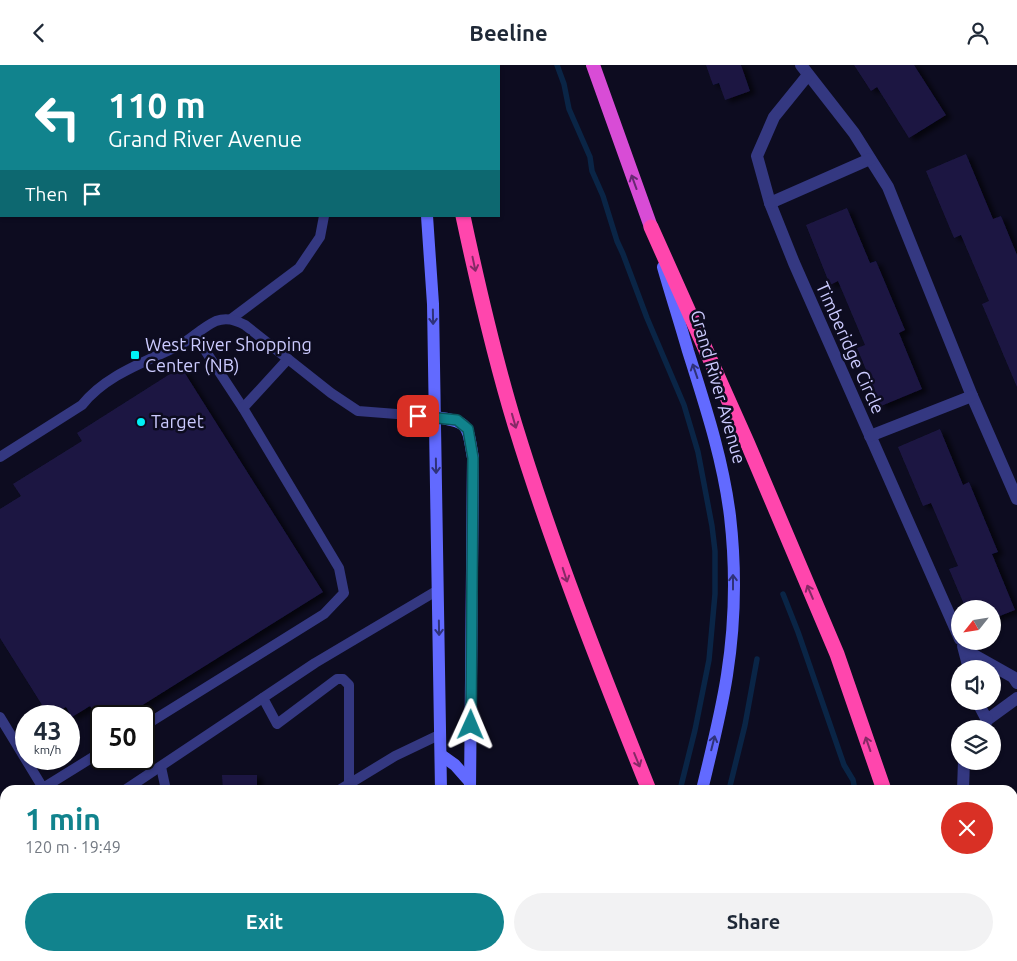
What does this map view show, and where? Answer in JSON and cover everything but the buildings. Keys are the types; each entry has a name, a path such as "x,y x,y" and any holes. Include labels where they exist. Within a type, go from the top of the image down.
{"highway":[{"name":"Grand River Avenue","path":"593,65 651,227"},
{"path":"463,217 483,307 515,425 570,590 647,785"},
{"path":"651,227 747,442 837,655 882,785"}],"main road":[{"path":"427,217 433,304 442,785"},
{"name":"Grand River Avenue","path":"651,227 707,408 724,475 730,517 733,625 727,675 703,785"},
{"path":"435,417 457,420 468,429 473,458 470,785"},
{"path":"441,755 455,765 469,785"}],"street":[{"name":"Timberidge Circle","path":"951,619 770,203 757,156 774,117 805,70 854,133 888,187 972,396 1017,499"},
{"path":"770,203 870,159"},
{"path":"870,436 972,396"},
{"path":"971,650 1013,677 1017,683"},
{"path":"991,720 1017,698"},
{"path":"963,785 964,770"}],"lane":[{"path":"0,457 82,405 90,395 135,365 180,344 216,321 231,319 299,268 320,237 324,217"},
{"path":"231,319 245,325 358,411 435,417"},
{"path":"155,719 324,614 344,593 339,568 244,409 195,335"},
{"path":"244,409 288,359"},
{"path":"133,785 315,663 438,590"},
{"path":"263,698 277,725 337,679 343,679 349,685 349,785"},
{"path":"0,717 41,785"},
{"path":"352,785 395,756 441,734"},
{"path":"49,785 90,759"},
{"path":"161,767 165,785"}],"waterway":[{"path":"557,65 564,84 569,109 590,157 592,171 603,196 617,241 684,405 698,452 712,526 715,551 715,594 709,660 695,730 681,785"},
{"path":"783,594 844,765 854,785"},
{"path":"730,785 745,725 757,659"}],"place":[{"name":"West River Shopping Center (NB)","path":"135,355"},
{"name":"Target","path":"141,422"}],"route":[{"path":"418,416 457,420 468,429 473,458 471,725"}]}
